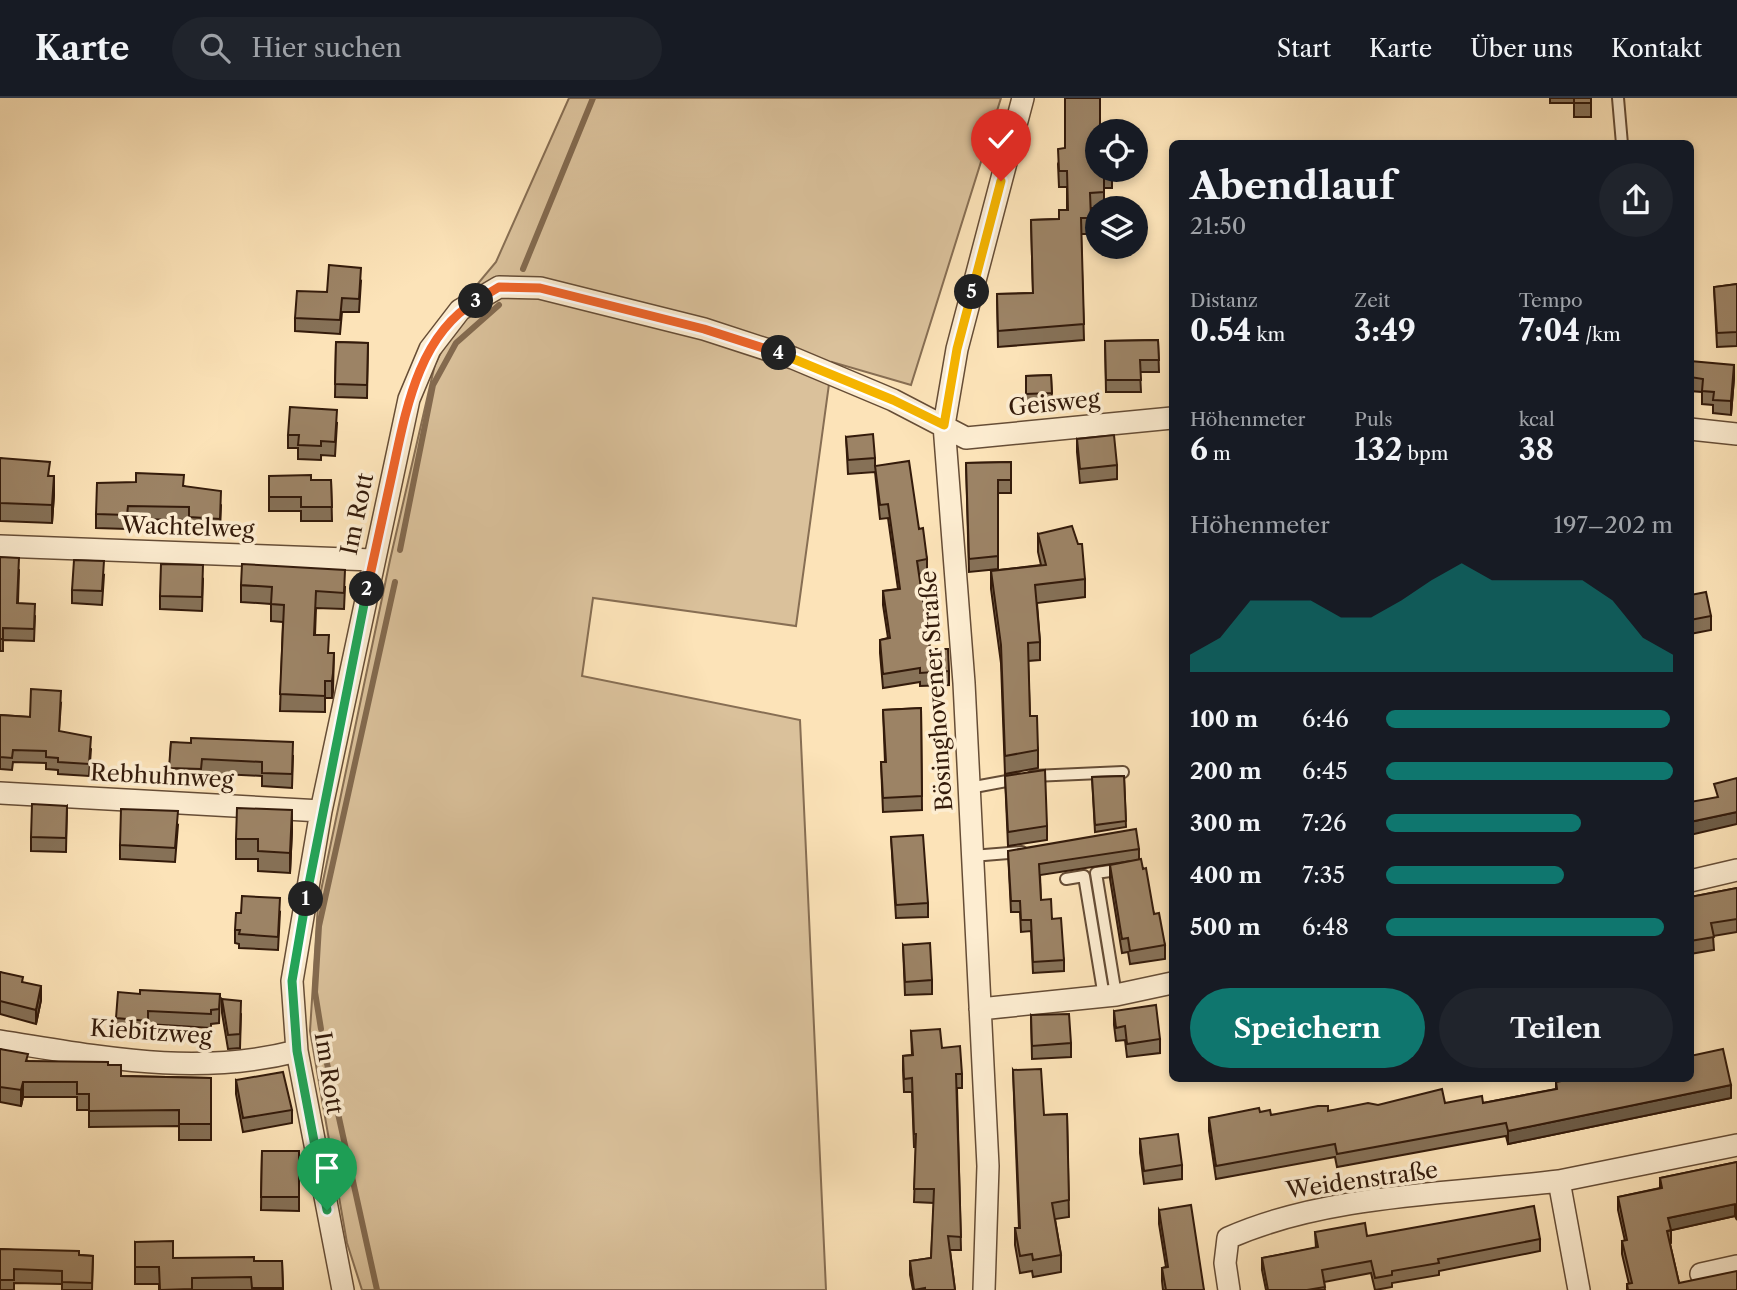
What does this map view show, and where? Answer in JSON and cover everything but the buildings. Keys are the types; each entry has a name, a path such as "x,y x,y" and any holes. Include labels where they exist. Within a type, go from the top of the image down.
{"street":[{"name":"Bösinghovener Straße","path":"984,1290 988,1166 964,683 944,425 957,349 1023,98"},
{"name":"Im Rott","path":"343,1290 297,1051 292,981 321,811 373,560 409,398 430,349 460,310 499,287 540,288 704,329 793,358 944,425"},
{"name":"Geisweg","path":"944,425 967,438 1169,418"},
{"path":"1694,429 1737,434"},
{"name":"Wachtelweg","path":"0,546 373,560"},
{"name":"Rebhuhnweg","path":"0,793 321,811"},
{"path":"1694,880 1737,870"},
{"path":"980,1009 1110,996 1169,985"},
{"name":"Kiebitzweg","path":"0,1041 111,1058 202,1065 258,1060 297,1051"},
{"path":"1579,1290 1559,1181 1737,1145"},
{"name":"Weidenstraße","path":"1229,1290 1225,1263 1228,1238 1264,1222 1390,1198 1559,1181"},
{"path":"1701,1274 1737,1266"}],"lane":[{"path":"1618,98 1622,140"},
{"path":"969,788 1043,775 1123,772"},
{"path":"972,856 1034,850"},
{"path":"1110,996 1096,873 1136,867"},
{"path":"1066,879 1084,876 1110,996"}],"shaded area":[{"path":"569,98 1001,98 911,385 832,362 796,626 593,598 582,676 800,720 826,1290 362,1290 347,1243 310,1031 318,905 390,560 435,364 475,287 496,262"}],"waterway":[{"path":"523,269 593,98"},
{"path":"400,550 433,385 456,343 499,305"},
{"path":"321,1029 315,992 319,926 395,582"},
{"path":"326,1059 377,1290"}],"route":[{"path":"327,1210 297,1051 292,981 321,811 373,560 409,398 430,349 460,310 499,287 540,288 704,329 793,358 893,400 944,425 957,349 1001,181"}]}
